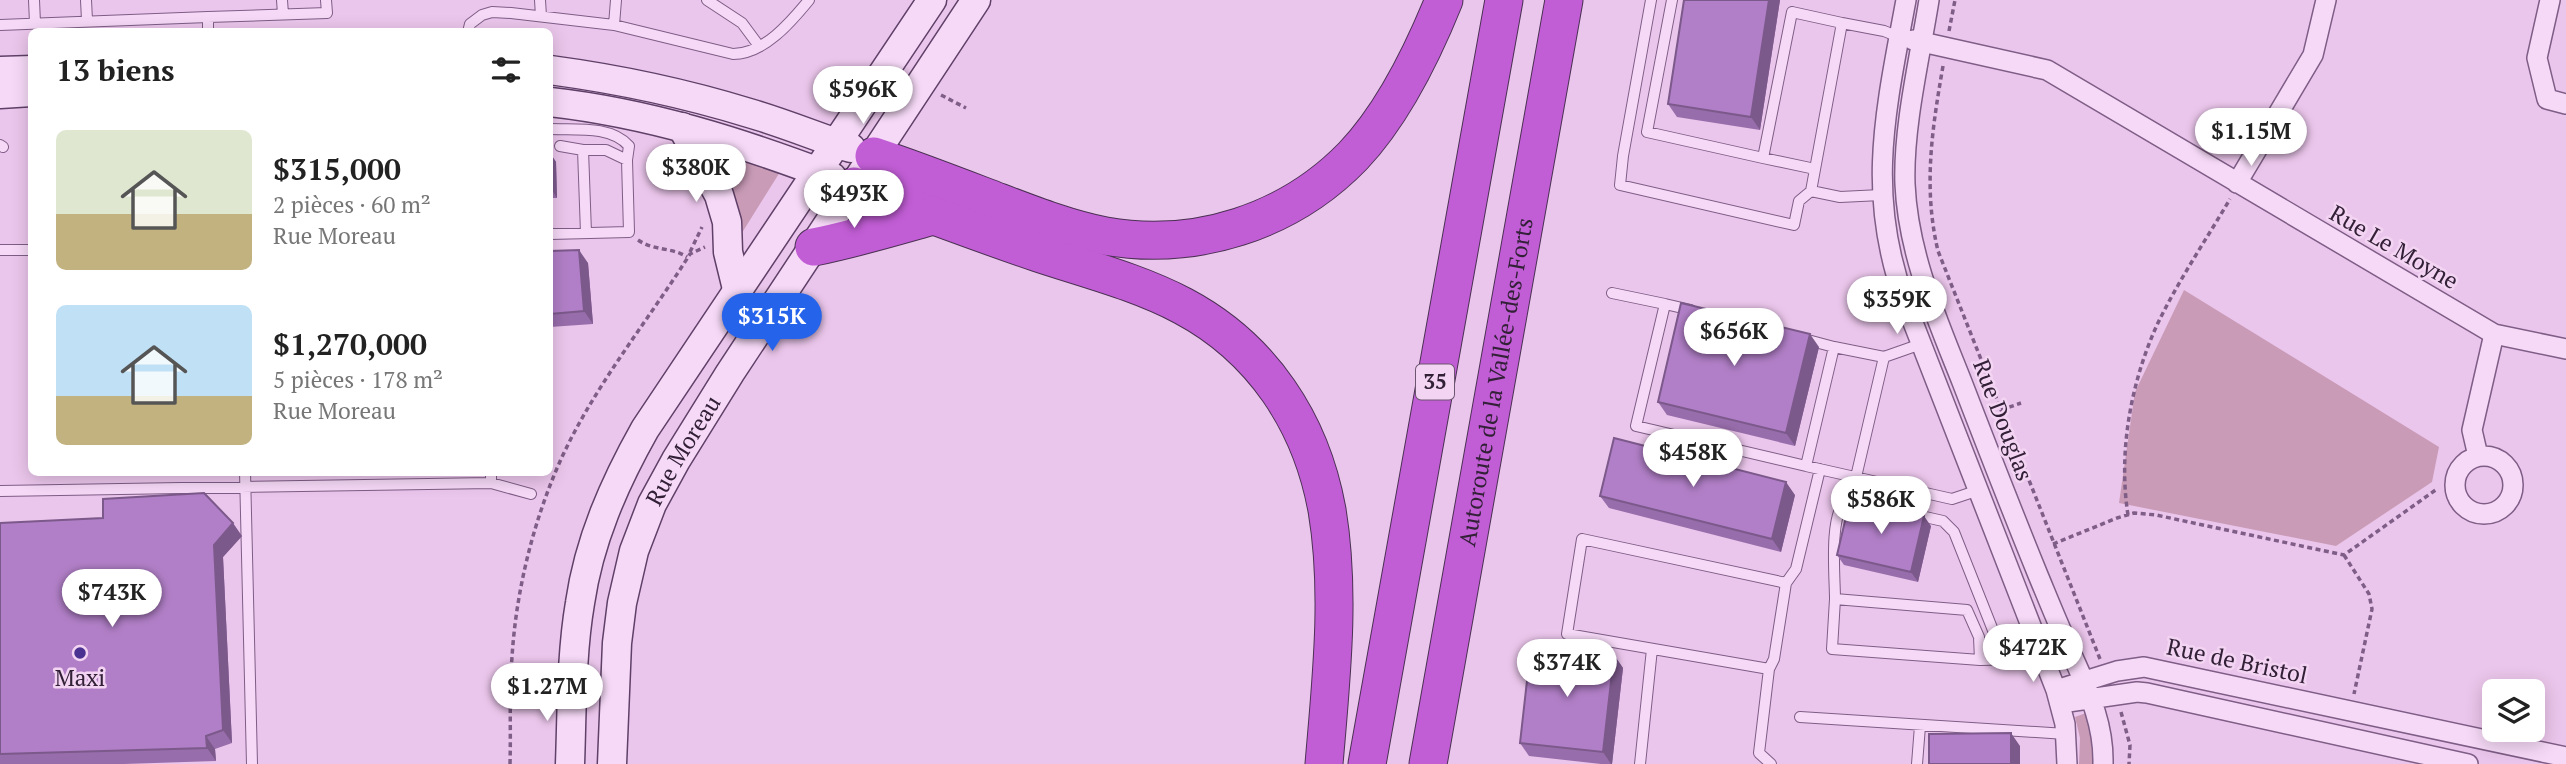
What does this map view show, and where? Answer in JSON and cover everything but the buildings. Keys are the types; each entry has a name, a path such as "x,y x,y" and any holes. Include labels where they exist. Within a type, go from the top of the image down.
{"highway":[{"path":"874,156 1037,216 1103,235 1139,241 1159,241 1194,238 1230,230 1264,218 1297,201 1328,179 1353,155 1399,91 1444,0"},
{"name":"35","path":"1367,764 1504,0"},
{"name":"Autoroute de la Vallée-des-Forts","path":"1428,764 1564,0"},
{"path":"854,186 1140,287 1182,305 1233,339 1273,380 1307,439 1327,512 1333,612 1324,764"},
{"path":"814,247 852,240 866,233 933,216"}],"main road":[{"name":"Rue Moreau","path":"570,764 577,622 589,560 618,477 645,429 737,289 932,0"},
{"name":"Rue Moreau","path":"612,764 619,621 625,585 639,534 652,504 680,453 976,0"},
{"path":"0,71 28,70"},
{"path":"553,70 635,84 702,100 779,122 874,156"},
{"path":"0,94 28,92"},
{"path":"553,102 621,113 682,127 760,150 854,186"},
{"path":"682,127 719,195 727,222 728,252 737,289"}],"street":[{"name":"Rue Douglas","path":"1906,0 1883,134 1881,195 1884,228 1892,265 1921,344 2043,652 2067,734 2067,764"},
{"name":"Rue Douglas","path":"1929,0 1905,165 1906,201 1914,245 1934,310 2088,691 2102,738 2103,764"},
{"path":"2234,191 2314,55 2326,0"},
{"path":"2550,0 2537,58 2547,99 2566,104"},
{"name":"Rue Le Moyne","path":"1899,37 2047,70 2234,191 2494,334 2566,349"},
{"path":"2478,457 2472,430 2494,334"},
{"name":"Rue de Bristol","path":"2088,691 2118,671 2144,667 2566,757"},
{"name":"Rue de Bristol","path":"2058,696 2088,691 2137,692 2468,764"},
{"path":"2403,750 2410,722"}],"lane":[{"path":"34,0 35,23"},
{"path":"86,0 87,20"},
{"path":"282,0 283,14"},
{"path":"0,24 327,13 326,0"},
{"path":"540,0 541,16"},
{"path":"614,25 616,0"},
{"path":"708,0 742,23 759,46"},
{"path":"470,28 475,19 492,12 541,16 614,25 742,54 778,33 809,0"},
{"path":"1651,0 1620,185 1794,225 1799,201 1811,191 1842,23"},
{"path":"1672,0 1647,132 1815,169"},
{"path":"1763,158 1794,0"},
{"path":"1792,12 1884,31 1899,37"},
{"path":"208,17 208,28"},
{"path":"553,129 610,134 629,146 629,232 553,234"},
{"path":"560,146 606,150 627,160"},
{"path":"583,150 586,233"},
{"path":"1811,191 1840,197 1881,195"},
{"path":"0,250 28,250"},
{"path":"1612,293 1703,313"},
{"path":"1665,304 1636,426 1952,499 1980,489"},
{"path":"1792,336 1884,357 1921,344"},
{"path":"1806,466 1834,346"},
{"path":"1856,477 1884,357"},
{"path":"1771,764 1759,753 1769,669 1774,659 1786,583 1796,569 1820,469"},
{"path":"245,476 251,764"},
{"path":"0,491 491,478 531,494"},
{"path":"1870,506 1848,502 1841,507 1836,527 1832,649 2001,660 2043,652 2067,644"},
{"path":"1903,512 1943,521 1954,532 2000,648 2001,660"},
{"path":"1769,669 1567,635 1582,539 1786,583"},
{"path":"1835,599 1967,610 1979,637 1980,660"},
{"path":"1640,764 1652,649"},
{"path":"1800,717 2067,734"},
{"path":"1917,764 1920,726"}],"path":[{"path":"1950,26 1955,0"},
{"name":"Rue Douglas","path":"1942,71 1929,162 1930,201 1936,239 1946,273 2100,660"},
{"path":"922,82 966,108"},
{"path":"2128,515 2124,491 2124,459 2146,351 2179,284 2234,191"},
{"path":"642,242 659,249 680,252 687,257"},
{"path":"510,764 514,635 527,559 558,465 595,397 687,257 697,248 706,247"},
{"path":"2001,410 2021,403"},
{"path":"2344,555 2437,489"},
{"path":"2053,544 2128,515 2156,515 2344,555 2369,594 2371,609 2353,699"},
{"path":"2120,709 2129,735 2129,764"}],"shaded area":[{"path":"710,149 780,172 740,236"},
{"path":"2184,290 2439,447 2432,482 2336,546 2119,503 2135,392"},
{"path":"2086,713 2090,726 2093,764 2079,764 2080,738 2075,717"}],"place":[{"name":"Maxi","path":"80,653"}]}
